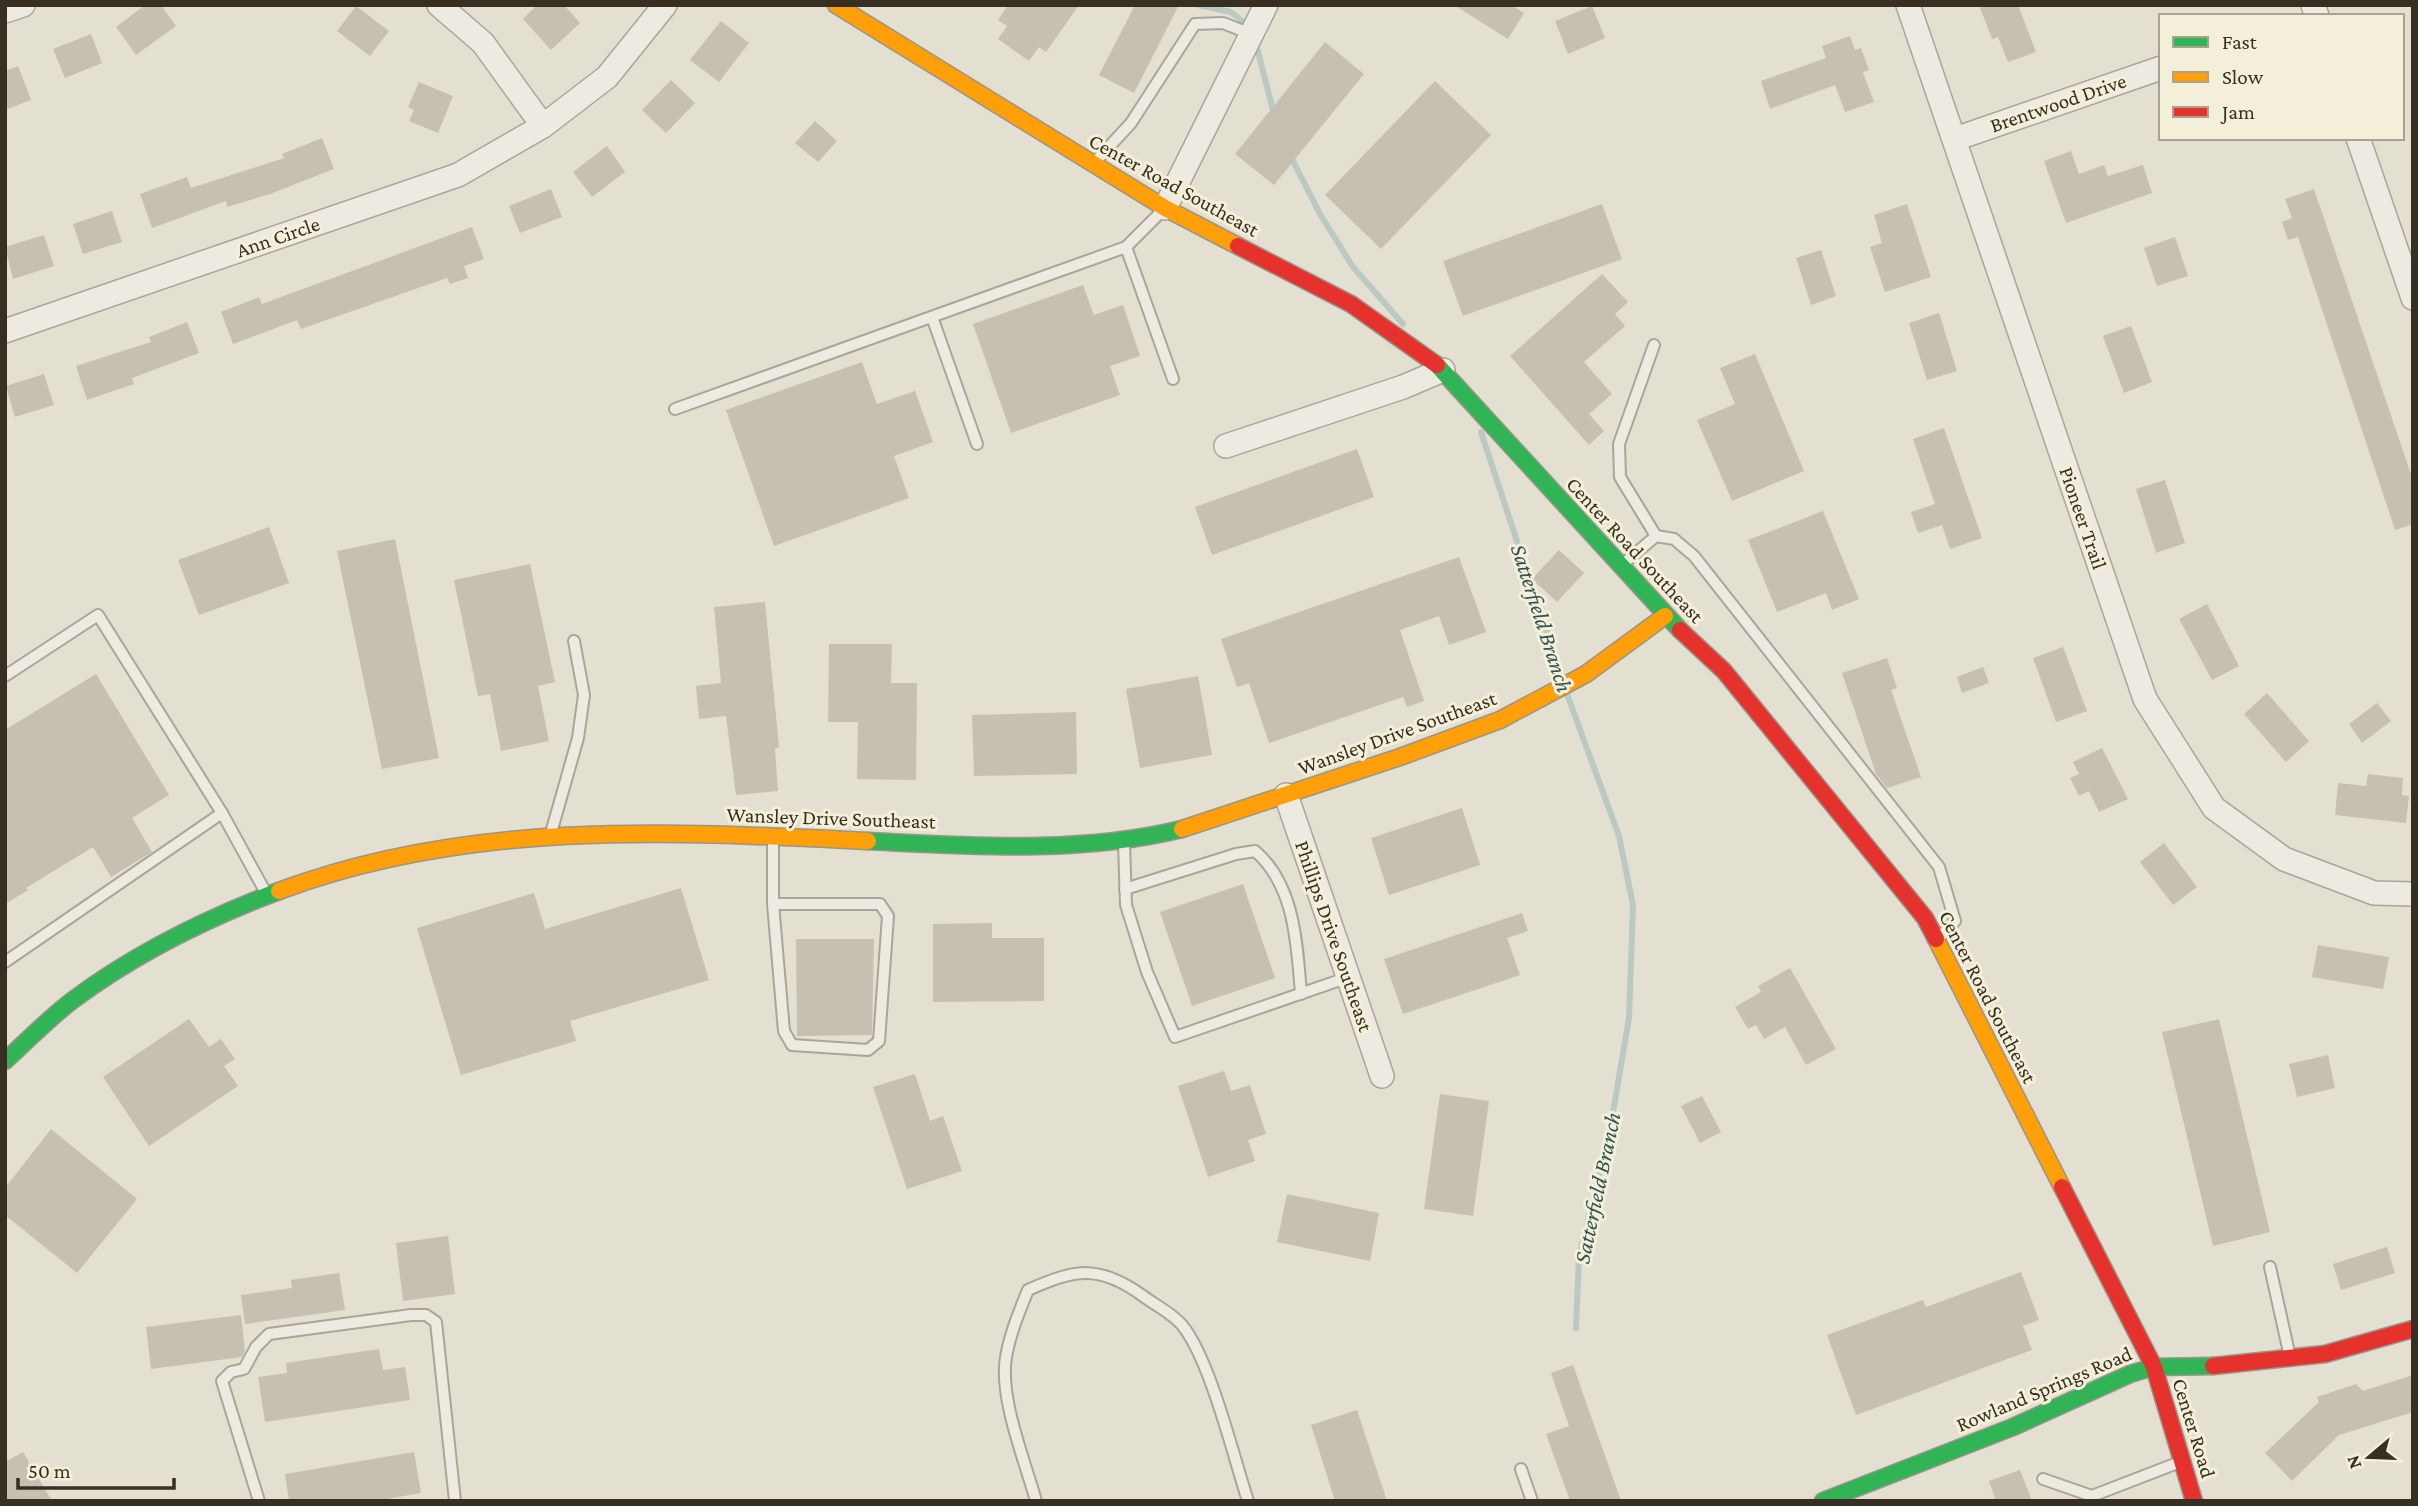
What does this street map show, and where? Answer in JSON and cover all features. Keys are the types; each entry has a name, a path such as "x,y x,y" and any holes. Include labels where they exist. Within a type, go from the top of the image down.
{"street":[{"path":"5,12 23,5"},
{"path":"439,5 482,43 543,126"},
{"name":"Ann Circle","path":"5,331 458,175 543,126 607,77 665,5"},
{"name":"Center Road Southeast","path":"835,5 1165,208 1351,304 1443,370 1665,616 1724,671 1924,918 2154,1367"},
{"path":"1165,208 1266,5"},
{"name":"Pioneer Trail","path":"1908,5 2145,699 2214,808 2284,859 2374,893 2413,894"},
{"name":"Brentwood Drive","path":"1955,139 2159,69"},
{"path":"2359,140 2413,298"},
{"path":"1226,446 1403,387 1443,370"},
{"name":"Wansley Drive Southeast","path":"5,1061 64,1006 109,972 203,921 267,895 355,868 508,839 550,835 656,832 930,843 1054,844 1124,841 1212,821 1500,720 1556,692 1599,665 1665,616"},
{"name":"Phillips Drive Southeast","path":"1286,795 1382,1076"},
{"name":"Rowland Springs Road","path":"1823,1501 2013,1427 2130,1374 2154,1367 2220,1367 2290,1360 2325,1354 2413,1329"},
{"name":"Center Road","path":"2154,1367 2194,1501"}],"lane":[{"path":"1093,164 1131,123 1195,24 1223,23 1251,34"},
{"path":"675,409 1126,247 1165,208"},
{"path":"1126,247 1173,379"},
{"path":"932,317 977,444"},
{"path":"1654,345 1619,444 1620,477 1656,536"},
{"path":"1620,566 1656,536 1674,538 1694,556 1939,867 1955,920 1936,941"},
{"path":"5,676 98,615 222,813 267,895"},
{"path":"550,835 578,738 584,695 574,642"},
{"path":"5,962 222,813"},
{"path":"773,837 773,904 784,1031 792,1045 868,1050 879,1041 887,916 880,904 773,904"},
{"path":"1124,841 1126,905 1147,972 1175,1037 1349,977"},
{"path":"1125,889 1236,854 1255,851 1269,863 1295,924 1301,994"},
{"path":"2270,1267 2290,1360"},
{"path":"1036,1501 1006,1386 1005,1359 1015,1322 1028,1290 1065,1273 1097,1273 1128,1286 1181,1324 1202,1360 1248,1501"},
{"path":"259,1501 222,1381 231,1372 244,1369 256,1347 269,1334 426,1315 436,1322 455,1501"},
{"path":"2043,1479 2093,1498 2183,1461"},
{"path":"1521,1469 1532,1501"}],"building":[{"path":"145,5 161,5 176,26 136,55 116,27"},
{"path":"537,5 564,5 580,23 551,50 523,19"},
{"path":"1008,5 1079,5 1046,52 1039,47 1029,61 998,39 1007,26 998,20"},
{"path":"1135,5 1179,5 1134,93 1099,75"},
{"path":"1454,5 1511,5 1524,13 1508,39"},
{"path":"1979,5 2018,5 2036,52 2008,62 1998,37 1992,39"},
{"path":"356,6 389,31 370,56 337,31"},
{"path":"1592,6 1605,38 1568,54 1555,21"},
{"path":"721,21 749,43 719,82 690,60"},
{"path":"91,34 102,63 65,78 53,49"},
{"path":"1850,36 1855,50 1861,48 1869,70 1863,72 1874,102 1845,112 1835,85 1770,109 1761,81 1826,58 1822,46"},
{"path":"1325,42 1364,74 1274,185 1235,154"},
{"path":"18,66 31,100 5,110 5,71"},
{"path":"671,80 695,103 666,133 642,110"},
{"path":"1435,81 1491,135 1381,249 1325,195"},
{"path":"419,82 453,96 438,133 409,121 414,110 408,107"},
{"path":"815,121 837,141 818,162 795,143"},
{"path":"322,138 334,169 270,194 227,207 226,201 152,228 140,194 187,177 191,188 284,158 282,154"},
{"path":"607,146 625,172 592,197 573,172"},
{"path":"2071,151 2079,174 2104,165 2108,176 2143,165 2152,193 2066,223 2044,161"},
{"path":"551,189 562,217 520,233 509,206"},
{"path":"2314,189 2413,480 2413,524 2395,530 2298,237 2288,240 2282,222 2292,218 2285,199"},
{"path":"1602,204 1622,259 1463,316 1443,261"},
{"path":"1907,204 1931,277 1885,292 1870,247 1882,243 1874,215"},
{"path":"112,211 122,242 83,254 73,224"},
{"path":"472,227 484,259 464,266 468,278 450,284 447,278 301,329 297,320 233,344 221,312 259,297 262,304"},
{"path":"44,235 54,266 13,279 5,247"},
{"path":"2175,237 2188,276 2157,286 2144,248"},
{"path":"1821,250 1836,296 1811,305 1796,258"},
{"path":"1602,274 1628,302 1615,314 1625,326 1584,362 1612,394 1589,414 1604,431 1589,445 1510,356"},
{"path":"1083,285 1094,315 1123,305 1140,356 1110,366 1120,395 1011,433 973,324"},
{"path":"1939,313 1957,371 1927,380 1909,323"},
{"path":"187,322 199,353 132,378 134,384 87,400 76,366 151,342 149,337"},
{"path":"2131,326 2152,382 2124,393 2103,336"},
{"path":"1755,354 1804,471 1732,501 1697,420 1735,404 1720,368"},
{"path":"862,362 877,404 915,391 933,442 894,456 909,498 774,546 726,410"},
{"path":"44,374 54,405 15,417 6,386"},
{"path":"1944,428 1982,538 1950,549 1942,525 1918,533 1911,512 1935,504 1913,439"},
{"path":"1357,449 1374,497 1212,555 1195,507"},
{"path":"2165,480 2185,543 2156,553 2136,489"},
{"path":"1823,511 1859,599 1832,610 1826,593 1777,612 1748,540"},
{"path":"269,527 289,583 199,615 178,560"},
{"path":"395,539 439,758 382,769 337,551"},
{"path":"1559,550 1584,573 1557,602 1532,579"},
{"path":"1459,557 1486,632 1449,645 1439,616 1400,630 1424,701 1407,707 1403,697 1269,743 1249,683 1237,687 1221,639"},
{"path":"530,564 555,682 538,686 549,741 501,751 490,694 478,696 454,580"},
{"path":"765,602 779,747 775,749 778,791 736,795 726,716 699,719 696,686 721,683 714,607"},
{"path":"2207,604 2239,666 2212,680 2179,619"},
{"path":"829,644 892,644 891,683 917,683 916,780 857,779 858,722 828,722"},
{"path":"2063,647 2087,711 2056,722 2033,658"},
{"path":"1887,658 1897,688 1891,690 1921,777 1887,788 1876,774 1842,673"},
{"path":"1983,667 1989,683 1962,693 1957,677"},
{"path":"96,674 169,795 132,818 152,852 111,877 93,847 5,904 5,730"},
{"path":"1198,676 1212,755 1140,768 1126,689"},
{"path":"2267,693 2309,741 2286,762 2244,714"},
{"path":"2377,703 2391,721 2362,743 2349,724"},
{"path":"1076,712 1077,774 974,776 972,715"},
{"path":"2102,748 2128,799 2099,812 2089,791 2079,796 2070,778 2079,774 2073,762"},
{"path":"2368,774 2403,778 2402,795 2409,796 2406,823 2335,815 2338,783 2366,786"},
{"path":"1462,808 1480,865 1389,895 1371,838"},
{"path":"2164,843 2197,887 2173,905 2140,862"},
{"path":"1243,884 1275,978 1192,1006 1160,912"},
{"path":"681,888 709,980 570,1021 576,1041 461,1075 417,928 534,893 545,929"},
{"path":"1522,913 1528,931 1507,938 1520,975 1403,1014 1384,959"},
{"path":"992,923 992,938 1044,938 1044,1001 933,1002 933,924"},
{"path":"796,939 874,939 872,1035 797,1036"},
{"path":"2318,945 2389,957 2383,989 2312,977"},
{"path":"1790,968 1836,1049 1806,1065 1785,1027 1764,1039 1756,1025 1748,1029 1735,1007 1761,992 1758,986"},
{"path":"189,1019 209,1047 221,1039 235,1059 224,1066 238,1086 149,1146 103,1077"},
{"path":"2219,1019 2270,1232 2213,1246 2162,1032"},
{"path":"2328,1055 2335,1088 2297,1097 2289,1064"},
{"path":"1224,1071 1231,1091 1250,1085 1266,1134 1248,1140 1255,1161 1208,1177 1178,1086"},
{"path":"915,1074 930,1121 943,1116 962,1171 907,1189 873,1087"},
{"path":"1440,1094 1489,1101 1473,1216 1424,1209"},
{"path":"1702,1096 1721,1132 1700,1143 1681,1106"},
{"path":"51,1129 137,1199 77,1273 5,1215 5,1188"},
{"path":"1287,1194 1379,1213 1370,1261 1277,1242"},
{"path":"448,1236 455,1294 403,1301 396,1243"},
{"path":"2387,1247 2395,1273 2341,1290 2333,1264"},
{"path":"2021,1272 2039,1320 2023,1326 2032,1350 1856,1415 1827,1335 1923,1300 1926,1307"},
{"path":"339,1273 345,1310 245,1324 241,1295 292,1288 291,1280"},
{"path":"241,1315 245,1350 242,1357 151,1369 146,1327"},
{"path":"379,1349 383,1370 405,1367 410,1400 265,1422 258,1377 287,1373 286,1363"},
{"path":"1573,1365 1621,1501 1570,1501 1546,1434 1569,1426 1551,1373"},
{"path":"2413,1375 2413,1412 2339,1435 2292,1481 2265,1453 2319,1402 2317,1397 2356,1384 2363,1391"},
{"path":"1357,1410 1387,1501 1335,1501 1311,1425"},
{"path":"23,1452 52,1501 5,1501 5,1462"},
{"path":"414,1452 421,1493 376,1501 289,1501 285,1474"},
{"path":"2020,1470 2032,1501 1996,1501 1989,1481"}],"waterway":[{"name":"Satterfield Branch","path":"1198,5 1231,12 1250,27"},
{"name":"Satterfield Branch","path":"1255,40 1274,114"},
{"name":"Satterfield Branch","path":"1291,157 1320,214 1353,267 1403,324"},
{"name":"Satterfield Branch","path":"1481,432 1562,678"},
{"name":"Satterfield Branch","path":"1567,694 1619,836 1633,905 1629,1018 1609,1136 1579,1256 1576,1328"}],"traffic: fast":[{"path":"1437,365 1680,630"},
{"path":"868,841 986,846 1065,845 1144,837 1182,829"},
{"path":"5,1061 64,1007 121,967 198,925 279,891"},
{"path":"1823,1501 2013,1427 2130,1374 2154,1367 2213,1366"}],"traffic: slow":[{"path":"836,5 1165,208 1238,246"},
{"path":"1182,829 1400,757 1500,720 1586,674 1665,616"},
{"path":"279,891 350,868 423,852 496,841 644,834 868,841"},
{"path":"1936,939 2062,1187"}],"traffic: jam":[{"path":"1238,246 1351,304 1437,365"},
{"path":"1680,630 1724,671 1925,918 1936,939"},
{"path":"2062,1187 2154,1367 2194,1501"},
{"path":"2213,1366 2325,1354 2413,1329"}]}
